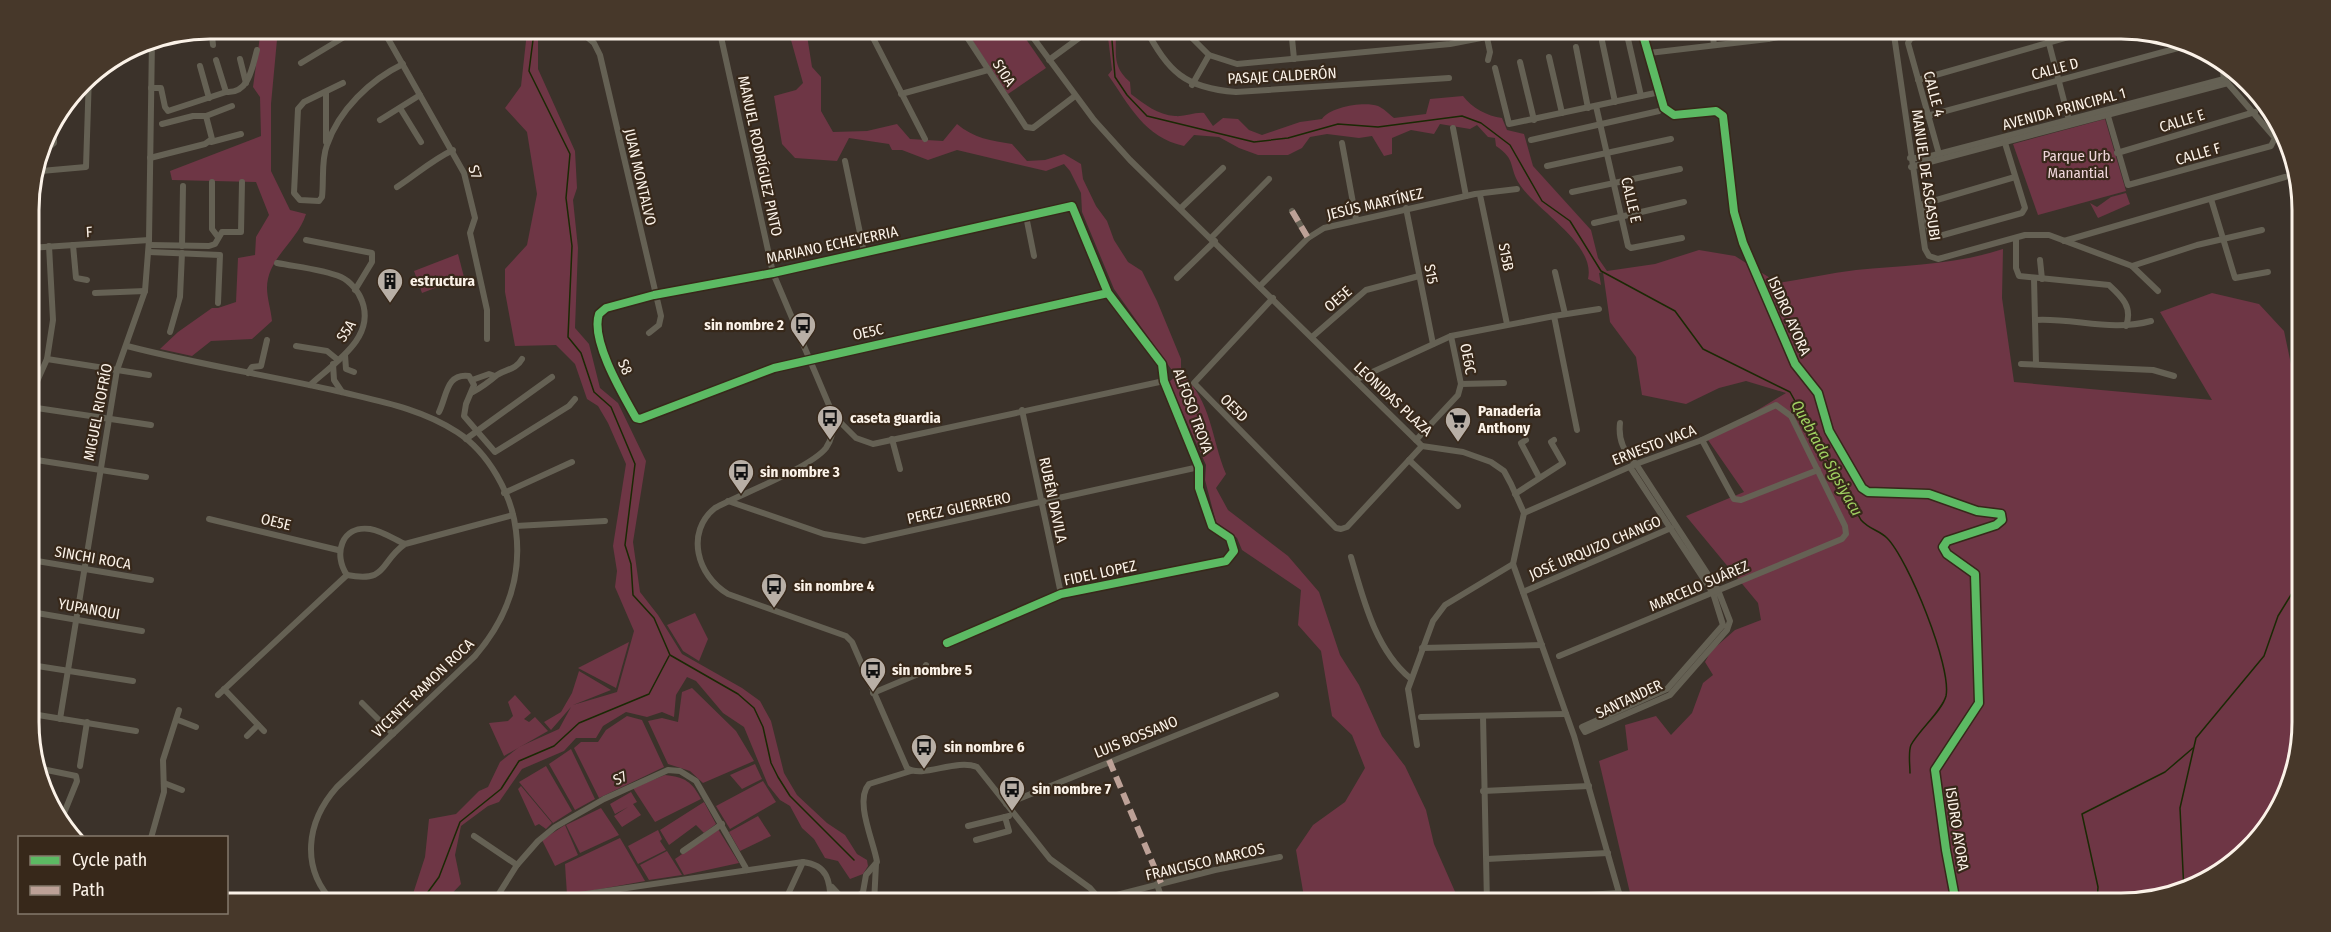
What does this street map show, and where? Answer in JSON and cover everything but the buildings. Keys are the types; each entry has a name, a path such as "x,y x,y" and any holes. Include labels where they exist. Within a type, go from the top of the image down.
{"street":[{"path":"213,39 213,45"},
{"path":"301,63 321,53 339,39"},
{"name":"S7","path":"388,39 465,173 475,218 470,233 488,310 487,339"},
{"name":"JUAN MONTALVO","path":"588,39 600,55 662,322 649,333"},
{"name":"MANUEL RODRÍGUEZ PINTO","path":"721,39 773,273 834,417"},
{"path":"874,39 925,139"},
{"name":"S10A","path":"968,39 1029,129 1075,96"},
{"name":"LEONIDAS PLAZA","path":"1034,39 1075,96 1110,138 1422,446 1464,452 1491,462 1504,471 1524,513"},
{"path":"1049,60 1078,39"},
{"name":"PASAJE CALDERÓN","path":"1152,39 1167,65 1192,85 1236,92 1449,78"},
{"path":"1193,39 1209,55 1236,64 1450,44 1476,39"},
{"path":"1292,39 1294,59"},
{"path":"1487,39 1490,52 1488,60"},
{"path":"1628,39 1641,96"},
{"name":"ISIDRO AYORA","path":"1645,39 1664,108 1674,115 1716,111 1723,116 1734,212 1743,243 1795,364 1818,393 1829,431 1862,488 1868,492 1929,494 1977,511 2001,514 2002,520 1996,525 1947,541 1943,547 1947,554 1975,574 1978,607 1979,703 1935,770 1944,840 1954,893"},
{"path":"1713,39 1714,45"},
{"path":"1649,53 1768,39"},
{"name":"MANUEL DE ASCASUBI","path":"1894,39 1911,167 1925,249 1929,256 1938,259 2038,234 2132,266 2158,291"},
{"name":"CALLE 4","path":"1912,39 1909,40 1918,80 1939,154"},
{"path":"2048,39 2070,123 2108,116 2226,81"},
{"path":"1918,80 2063,39"},
{"path":"1602,41 1615,102"},
{"path":"1576,47 1588,108"},
{"name":"CALLE D","path":"1928,116 2175,48"},
{"name":"MIGUEL RIOFRÍO","path":"60,719 107,419 117,370 145,291 149,246 152,49"},
{"path":"151,88 161,88 168,111 242,89 246,84 257,50"},
{"path":"1192,85 1209,55"},
{"path":"1549,57 1562,113"},
{"path":"240,59 246,84"},
{"path":"216,60 226,92"},
{"path":"1520,62 1534,120"},
{"path":"326,148 352,102 373,82 403,64"},
{"path":"200,66 209,98"},
{"path":"1495,68 1506,121 1514,125 1660,92"},
{"path":"901,93 988,70"},
{"path":"2224,74 2226,81 2255,112"},
{"name":"AVENIDA PRINCIPAL 1","path":"1910,158 1923,158 2004,140 2226,81"},
{"path":"326,92 326,148 322,196 319,201 300,200 294,194 298,109 304,102 343,83"},
{"path":"44,169 86,167 89,90"},
{"path":"380,120 420,95"},
{"path":"162,124 206,116 232,106"},
{"name":"CALLE E","path":"1596,106 1631,248 1682,238"},
{"path":"400,108 421,142"},
{"path":"1531,140 1659,111"},
{"name":"CALLE F","path":"2117,153 2125,183 2131,185 2271,146 2275,138 2255,112"},
{"name":"CALLE E","path":"2117,153 2255,112"},
{"path":"206,116 212,132 210,142"},
{"path":"2108,116 2117,153"},
{"path":"327,120 338,124"},
{"path":"1453,128 1466,196"},
{"path":"150,158 241,134"},
{"path":"1546,166 1671,139"},
{"path":"1911,167 2004,140 2025,207 2022,213 1933,237 1923,204 2015,177"},
{"path":"1342,143 1356,219"},
{"path":"397,187 415,176 430,161 453,150"},
{"path":"845,161 864,252"},
{"path":"1181,208 1223,168"},
{"path":"1572,192 1680,169"},
{"path":"2064,241 2285,177"},
{"path":"1177,278 1269,179"},
{"path":"212,182 212,229 218,237"},
{"path":"182,249 215,244 222,232 241,232 242,182"},
{"path":"170,332 180,297 183,186"},
{"name":"JESÚS MARTÍNEZ","path":"1260,286 1308,238 1324,228 1406,208 1516,189"},
{"name":"S15B","path":"1480,195 1507,324"},
{"path":"2211,199 2235,278 2268,272"},
{"path":"1594,223 1684,202"},
{"name":"MARIANO ECHEVERRIA","path":"597,318 606,308 654,295 773,273 1067,207 1076,210"},
{"name":"S15","path":"1406,208 1433,344"},
{"name":"ALFOSO TROYA","path":"1076,210 1108,293 1162,364 1164,381 1198,467 1199,488 1212,526 1232,542 1234,551 1229,559"},
{"path":"1292,211 1295,221 1308,238"},
{"path":"1026,216 1034,256"},
{"path":"2132,266 2166,254 2262,230"},
{"path":"2016,238 2016,273 2022,278 2109,285 2126,302 2130,315 2126,326"},
{"path":"277,263 341,277 355,290 372,262 372,253 306,240"},
{"path":"73,244 76,278 87,280"},
{"name":"F","path":"39,247 73,244 182,249"},
{"path":"39,376 47,359 53,320 49,246"},
{"path":"182,249 219,255 218,303"},
{"path":"2040,260 2042,279"},
{"path":"1555,272 1565,314"},
{"name":"OE5E","path":"1312,337 1366,290 1419,276"},
{"path":"2034,278 2036,364"},
{"name":"S5A","path":"310,385 345,355 366,325 365,308 355,290"},
{"path":"95,293 145,291"},
{"name":"OE5C","path":"640,419 757,373 808,359 1108,293"},
{"name":"OE5D","path":"1273,298 1194,383 1324,516 1341,530 1347,527 1409,460"},
{"path":"1355,380 1451,336 1599,309"},
{"path":"1554,316 1577,430"},
{"name":"S8","path":"597,318 611,373 636,417 640,419"},
{"path":"2036,321 2126,326 2151,321"},
{"name":"OE6C","path":"1416,440 1458,395 1461,384 1451,336"},
{"path":"248,373 252,367 261,366 267,340"},
{"name":"VICENTE RAMON ROCA","path":"127,346 189,362 310,385 403,406 441,423 466,439 488,462 513,515 518,549 516,578 505,613 494,634 476,656 337,787 327,798 315,821 311,841 312,864 315,876 326,893"},
{"path":"296,346 327,351 335,362 334,380 343,392"},
{"path":"345,355 346,369 354,372"},
{"path":"47,359 149,375"},
{"path":"522,359 514,368 495,376 492,381 473,392 466,404 464,416 495,452 569,406 575,399"},
{"path":"2021,364 2153,370 2174,376"},
{"path":"439,412 450,382 463,375 472,380 489,374 495,376"},
{"path":"466,439 552,377"},
{"path":"472,380 473,392"},
{"path":"834,417 846,431 865,443 1164,381"},
{"path":"1461,384 1504,383"},
{"name":"ERNESTO VACA","path":"1524,513 1633,466 1702,440 1776,405 1791,416 1818,470"},
{"path":"39,408 151,425"},
{"name":"RUBÉN DAVILA","path":"1022,411 1061,594"},
{"path":"834,417 833,435 824,451 781,476 727,501 705,516 697,537 702,564 715,587 728,594 846,636 852,642 903,763 911,771"},
{"path":"1620,423 1621,443 1633,466 1716,591 1727,621"},
{"path":"892,439 900,468"},
{"path":"1526,440 1521,443 1539,477"},
{"path":"1515,494 1563,463 1551,442 1554,440"},
{"path":"1702,440 1734,499 1741,500 1818,470"},
{"path":"1422,446 1409,460 1458,506"},
{"path":"39,460 146,477"},
{"path":"504,493 572,462"},
{"name":"PEREZ GUERRERO","path":"727,501 824,534 853,541 1198,467"},
{"name":"MARCELO SUÁREZ","path":"1559,657 1842,539 1846,534 1845,526 1818,470"},
{"path":"1524,513 1512,564 1566,714 1619,893"},
{"path":"405,544 371,529 360,530 351,534 338,550 340,564 347,575 367,578 379,574 405,544 513,515"},
{"name":"OE5E","path":"209,519 338,550"},
{"path":"516,526 605,521"},
{"name":"JOSÉ URQUIZO CHANGO","path":"1523,592 1673,528"},
{"path":"1351,556 1378,635 1401,671 1410,678"},
{"name":"FIDEL LOPEZ","path":"947,643 1061,594 1229,559"},
{"name":"SINCHI ROCA","path":"39,561 152,580"},
{"path":"1417,745 1408,689 1410,678 1433,621 1443,607 1512,564"},
{"path":"218,695 347,575"},
{"name":"YUPANQUI","path":"39,613 142,631"},
{"name":"SANTANDER","path":"1727,621 1727,630 1670,695 1585,732 1582,730 1582,727 1667,689 1727,621"},
{"path":"1422,648 1542,645"},
{"path":"873,693 923,672 926,665"},
{"path":"39,666 133,681"},
{"path":"224,689 264,731"},
{"name":"LUIS BOSSANO","path":"1006,804 1276,695"},
{"path":"362,703 393,734"},
{"path":"151,836 164,792 163,760 178,720 179,710"},
{"path":"1421,717 1566,714"},
{"path":"39,715 136,731"},
{"path":"1483,716 1487,893"},
{"path":"178,720 196,727"},
{"path":"80,766 87,722"},
{"path":"247,735 258,725"},
{"path":"875,893 876,864 864,806 866,788 869,784 911,771 964,764 973,765 981,770 1050,859 1092,893"},
{"path":"46,770 72,774 77,781 65,811"},
{"name":"S7","path":"499,893 517,865 538,841 555,827 604,799 663,771 680,771 696,781 747,870"},
{"path":"164,783 182,790"},
{"path":"1483,791 1589,786"},
{"path":"968,826 1014,814"},
{"path":"976,840 1009,831 1005,817"},
{"path":"683,851 722,825"},
{"path":"474,836 517,865"},
{"path":"1487,858 1608,853"},
{"name":"FRANCISCO MARCOS","path":"1128,893 1157,884 1280,857"},
{"path":"592,893 803,861 821,867 826,872 836,893"},
{"path":"789,893 803,861"},
{"path":"862,893 866,875 876,864"},
{"path":"830,884 830,893"},
{"path":"1157,884 1160,893"}],"green space":[{"path":"260,39 277,39 271,104 271,171 290,210 306,214 297,233 277,259 268,277 267,292 272,321 252,339 211,341 192,356 160,349 178,332 212,308 236,302 238,258 255,255 256,237 269,215 256,182 172,180 170,171 261,136 260,97 253,87"},
{"path":"526,39 538,39 538,69 575,151 577,188 573,200 578,248 575,328 589,344 600,388 618,403 646,461 633,542 640,592 658,615 682,654 742,688 760,701 771,721 784,773 797,795 827,823 845,835 857,854 867,860 868,866 863,874 850,879 838,861 825,858 814,839 802,828 790,806 780,800 768,785 744,727 723,713 696,681 687,677 676,695 674,717 662,712 647,717 626,712 603,726 596,738 576,738 564,751 522,769 499,802 488,806 461,826 455,855 461,884 452,893 413,893 425,857 429,819 456,814 479,791 488,787 500,762 519,747 559,729 571,707 551,730 544,722 561,712 572,693 579,671 611,690 573,705 617,692 634,631 615,587 617,571 613,546 626,464 598,406 587,399 575,364 556,345 515,346 505,292 505,269 527,245 537,194 527,132 505,108 521,86"},
{"path":"808,39 812,67 821,77 821,111 833,132 867,131 897,124 910,139 943,141 957,124 976,136 1012,144 1027,161 1045,160 1064,154 1081,164 1083,179 1096,206 1107,221 1114,240 1128,262 1142,271 1181,359 1181,373 1191,384 1205,408 1226,474 1216,488 1228,510 1288,556 1319,592 1340,655 1359,685 1382,736 1405,766 1426,810 1434,844 1456,893 1303,893 1296,850 1313,825 1345,802 1365,768 1352,735 1332,716 1321,651 1298,625 1301,590 1242,550 1237,538 1216,522 1205,480 1206,465 1169,382 1176,376 1114,289 1082,212 1081,193 1070,171 1064,164 1046,171 957,150 928,160 902,150 892,150 889,144 849,138 837,161 795,158 782,144 774,96 796,90 803,83 791,40"},
{"path":"971,39 1026,39 1046,68 1008,94"},
{"path":"1108,39 1115,39 1117,63 1130,82 1131,94 1152,108 1163,114 1179,116 1204,113 1213,126 1223,118 1238,119 1249,130 1262,135 1300,122 1322,119 1332,111 1348,106 1364,104 1378,106 1394,118 1426,114 1430,99 1463,96 1480,111 1502,118 1507,130 1524,134 1533,166 1591,230 1598,258 1607,271 1655,264 1699,250 1735,256 1778,283 1856,270 1949,261 2003,249 2002,298 2014,382 2212,400 2160,312 2212,293 2259,304 2284,331 2292,369 2291,744 2283,777 2269,808 2257,826 2225,858 2197,875 2155,890 2132,893 1630,893 1599,761 1628,750 1625,725 1656,716 1671,735 1692,713 1703,683 1713,675 1705,662 1711,651 1735,630 1761,620 1758,603 1686,516 1744,492 1708,440 1786,393 1746,381 1719,388 1686,404 1642,395 1636,357 1610,322 1603,272 1599,273 1601,285 1588,279 1588,266 1575,241 1528,195 1516,179 1507,155 1496,146 1495,138 1488,137 1477,125 1470,129 1440,124 1434,134 1411,130 1392,138 1392,154 1384,156 1372,136 1359,138 1327,134 1310,137 1302,148 1288,155 1258,155 1219,137 1194,135 1184,146 1158,135 1139,119 1108,75 1112,70"},
{"name":"Parque Urb. Manantial","path":"2105,119 2126,191 2038,215 2013,144"},
{"path":"2126,193 2130,204 2098,218 2090,203 2097,207 2111,197"},
{"path":"458,254 464,277 422,293 414,271"},
{"path":"695,613 708,639 699,661 683,651 667,625"},
{"path":"629,642 616,688 578,668"},
{"path":"692,688 736,731 754,761 703,783 690,771 668,764 648,721 662,718 678,722 682,692"},
{"path":"515,695 531,713 524,719 529,722 535,717 548,731 504,756 489,723 508,721 513,716 508,702"},
{"path":"627,716 642,720 664,767 599,798 574,748 581,742 598,742 606,730"},
{"path":"571,749 595,799 575,810 549,764"},
{"path":"755,764 762,779 742,789 730,775"},
{"path":"546,766 572,811 553,823 519,782"},
{"path":"665,775 687,781 701,799 655,822 633,788"},
{"path":"763,781 776,802 730,829 716,806"},
{"path":"521,786 552,823 546,829 539,824 535,826 518,789"},
{"path":"631,792 637,802 633,804 641,815 622,827 614,816 628,807 615,814 610,804"},
{"path":"704,802 716,824 704,833 696,825 669,845 660,830"},
{"path":"601,808 619,835 580,853 566,825"},
{"path":"758,816 771,836 740,851 729,832"},
{"path":"565,825 578,855 555,866 542,840"},
{"path":"718,829 739,863 684,875 675,859"},
{"path":"658,830 662,839 660,841 666,850 638,864 628,846"},
{"path":"620,838 645,881 567,893 565,864"},
{"path":"667,851 682,875 649,880 640,865"}],"waterway":[{"path":"533,39 529,71 570,154 566,198 572,246 568,337 581,353 594,392 611,407 635,464 625,545 631,564 633,595 654,618 670,655 738,694 754,708 763,727 771,763 790,796 854,860"},
{"name":"Quebrada Sigsiyacu","path":"1112,39 1115,77 1127,95 1147,116 1254,142 1288,138 1338,124 1378,127 1462,116 1481,123 1510,145 1542,201 1570,221 1601,271 1675,311 1703,349 1790,392 1861,520 1884,535 1896,550 1906,567 1936,639 1946,682 1946,696 1940,708 1911,745 1910,773"},
{"path":"2183,881 2180,808 2196,738 2264,656 2278,616 2292,593"},
{"path":"427,893 439,877 460,822 501,789 519,761 554,746 579,723 649,694 669,656"},
{"path":"2098,893 2082,814 2165,772 2193,748"}],"marked path":[{"path":"1292,211 1308,238"},
{"path":"1109,760 1161,883"}],"cycle path":[{"path":"1644,39 1664,108 1674,115 1716,111 1723,116 1734,212 1743,243 1795,364 1818,393 1829,431 1862,488 1868,492 1929,494 1977,511 2001,514 2002,520 1996,525 1947,541 1943,547 1947,554 1975,574 1979,703 1935,770 1954,893"},
{"path":"947,643 1061,594 1226,561 1234,551 1230,538 1212,526 1199,488 1199,467 1164,381 1162,364 1108,293 1072,206 773,273 654,295 606,308 599,314 597,325 603,352 623,396 636,418 640,419 774,368 1108,293"}],"place":[{"name":"estructura","path":"390,304"},
{"name":"sin nombre 2","path":"803,348"},
{"name":"caseta guardia","path":"830,441"},
{"name":"Panadería Anthony","path":"1458,443"},
{"name":"sin nombre 3","path":"741,495"},
{"name":"sin nombre 4","path":"774,609"},
{"name":"sin nombre 5","path":"873,693"},
{"name":"sin nombre 6","path":"924,770"},
{"name":"sin nombre 7","path":"1012,812"}]}
